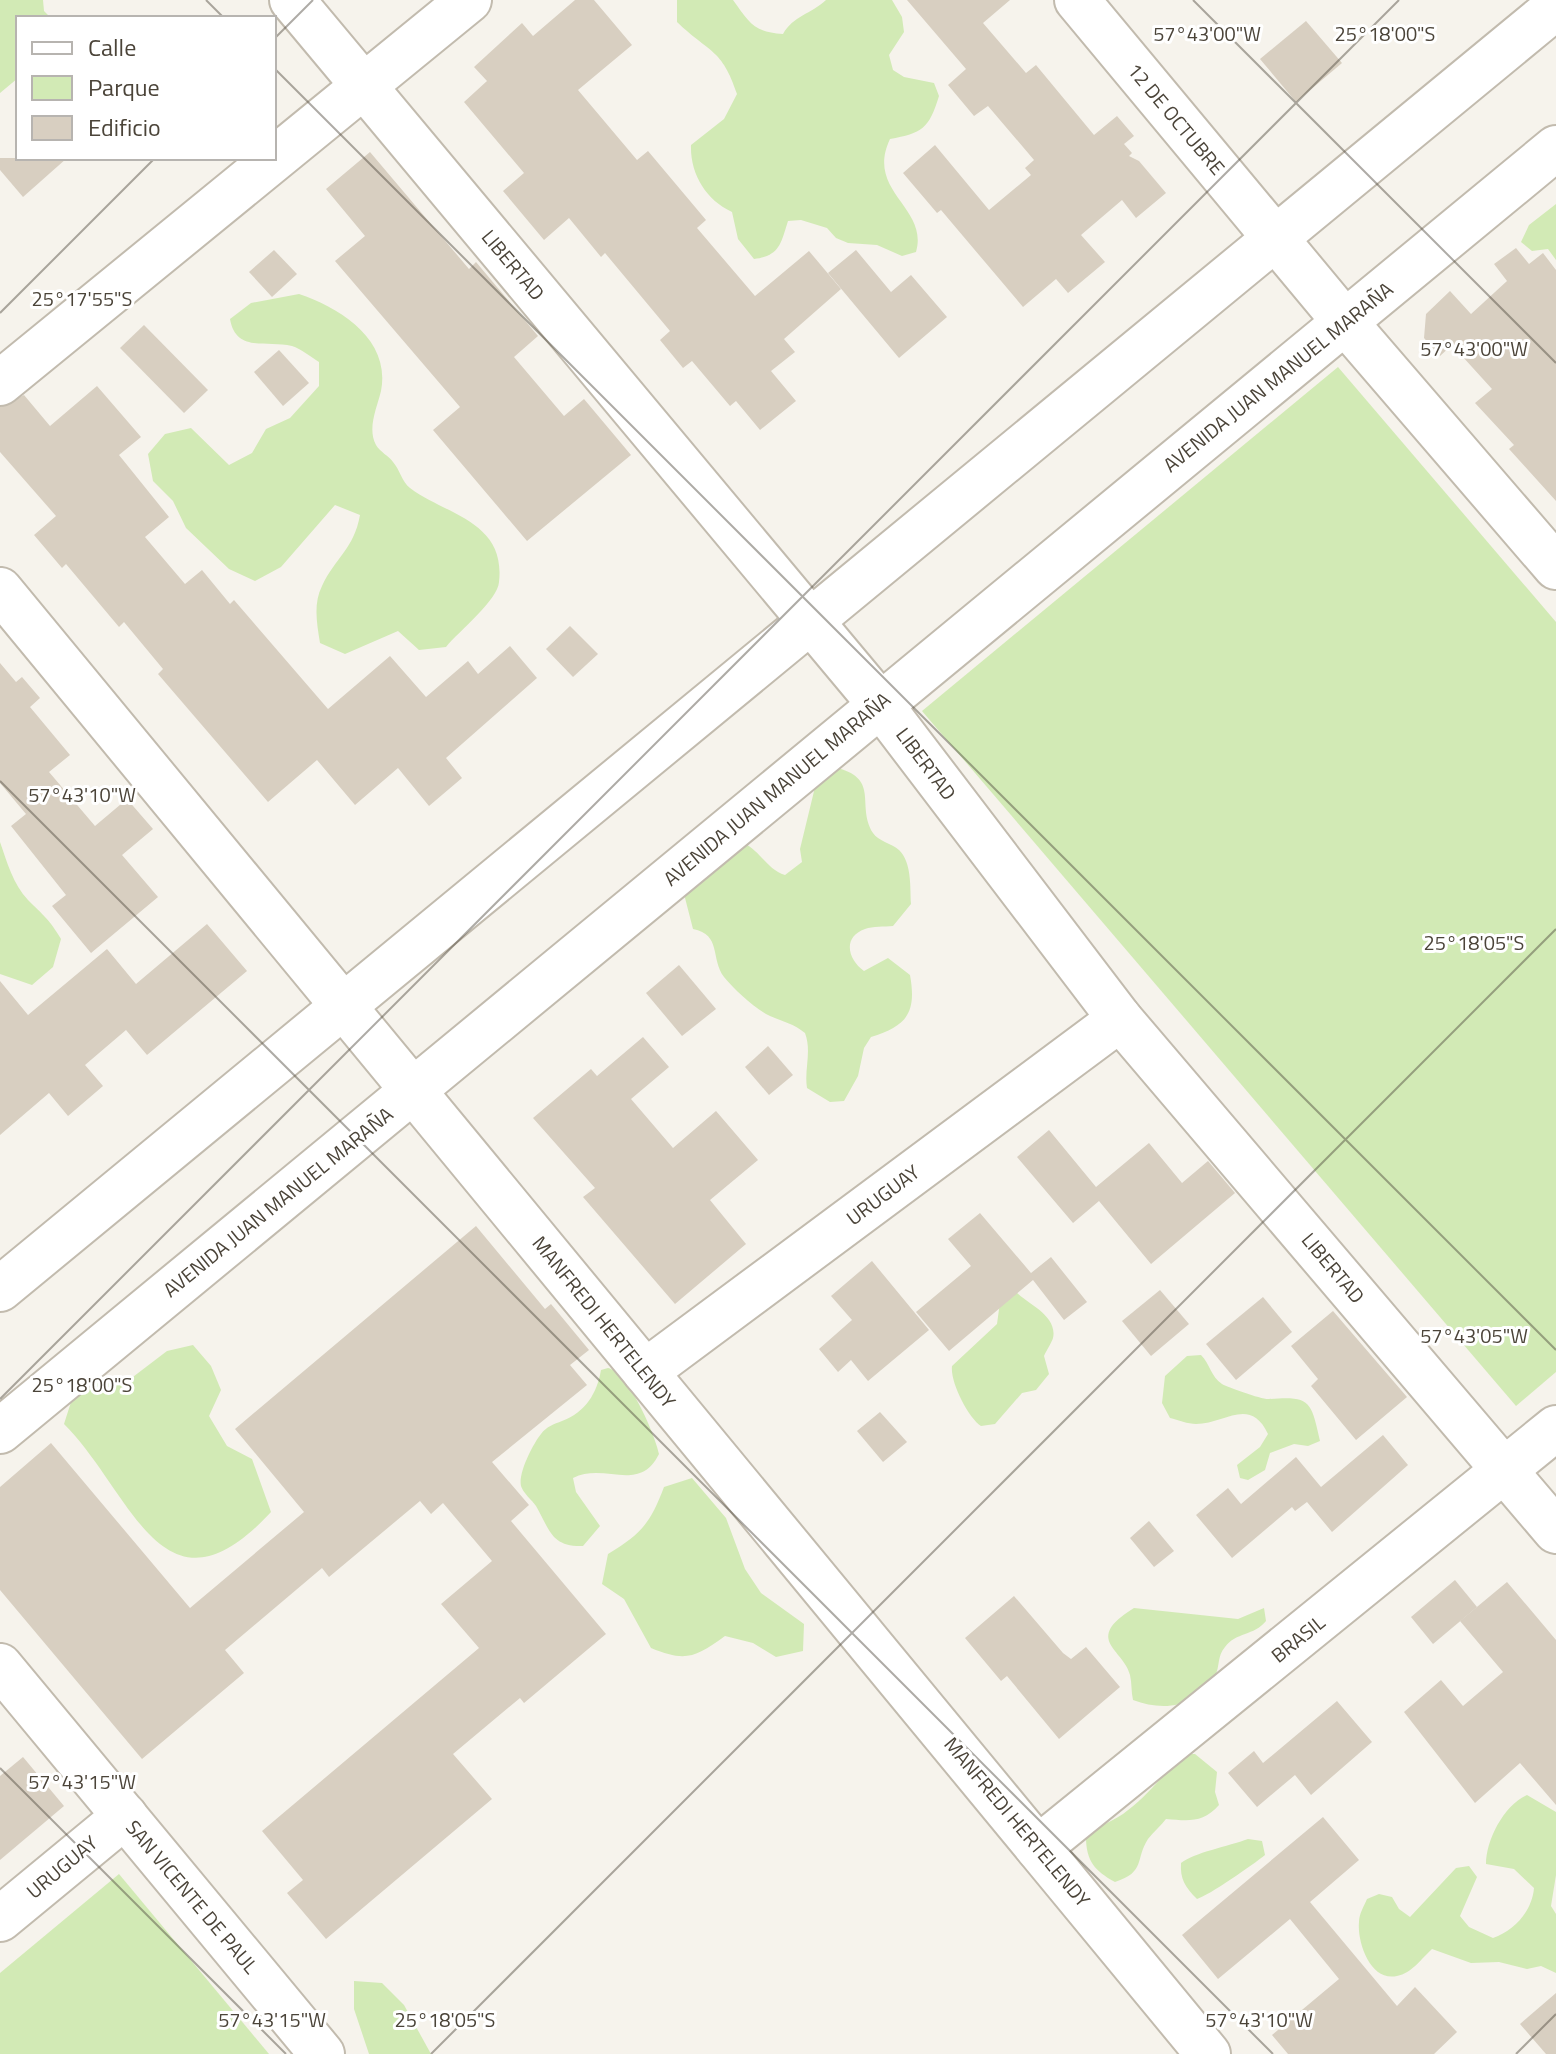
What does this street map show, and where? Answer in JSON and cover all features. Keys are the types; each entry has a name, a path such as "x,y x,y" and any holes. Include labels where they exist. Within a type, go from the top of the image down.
{"street":[{"name":"LIBERTAD","path":"292,0 811,619 880,704 1120,1019 1556,1531"},
{"path":"276,159 469,0"},
{"name":"12 DE OCTUBRE","path":"1077,0 1345,322 1556,567"},
{"path":"0,1289 1556,7"},
{"name":"AVENIDA JUAN MANUEL MARAÑA","path":"0,1431 1556,148"},
{"path":"0,383 275,160"},
{"name":"MANFREDI HERTELENDY","path":"0,590 1208,2054"},
{"name":"URUGUAY","path":"645,1372 1120,1019"},
{"name":"BRASIL","path":"1038,1848 1556,1428"},
{"name":"SAN VICENTE DE PAUL","path":"0,1666 322,2054"},
{"name":"URUGUAY","path":"0,1919 125,1816"}],"green space":[{"path":"0,0 43,0 44,11 49,16 16,16 16,80 0,93"},
{"path":"677,0 733,0 758,28 783,34 792,23 826,0 892,0 902,17 904,32 889,55 893,70 904,77 934,83 939,96 928,123 910,134 890,139 884,157 885,173 914,223 918,236 916,252 902,256 877,245 848,243 836,238 827,228 801,220 788,221 778,247 769,255 754,259 738,239 732,212 707,193 693,166 691,145 724,119 737,94 720,59 677,22"},
{"path":"1556,204 1556,260 1548,249 1532,251 1521,242 1529,225"},
{"path":"299,294 346,317 371,342 382,373 373,438 405,483 471,522 493,545 499,562 497,589 446,647 419,650 398,631 345,654 320,643 316,614 319,593 349,545 360,515 335,505 281,567 255,581 229,569 186,528 173,501 153,481 148,454 165,434 191,428 229,465 252,453 266,429 290,418 319,386 319,362 292,346 245,341 233,330 230,319 251,303"},
{"path":"1338,367 1556,622 1556,1372 1516,1406 922,711"},
{"path":"838,768 859,779 865,794 868,823 878,838 903,855 910,883 911,904 893,926 871,927 858,933 850,943 851,955 864,971 888,958 910,975 912,1000 901,1023 871,1037 864,1048 858,1076 844,1101 830,1102 807,1088 808,1047 805,1033 761,1011 724,977 712,942 708,936 693,929 684,894 744,843 773,869 785,875 802,862 800,849 816,783"},
{"path":"0,842 18,887 61,939 53,967 32,985 0,974"},
{"path":"1016,1292 1051,1323 1053,1338 1044,1356 1049,1374 1036,1390 1022,1393 995,1424 981,1426 961,1399 952,1366 997,1324 1000,1302"},
{"path":"193,1345 211,1366 221,1390 209,1416 227,1446 252,1459 271,1512 234,1545 203,1557 176,1554 153,1538 64,1424 72,1399 95,1382 125,1383 167,1351"},
{"path":"1201,1355 1215,1378 1225,1386 1265,1399 1301,1400 1311,1409 1320,1441 1308,1446 1294,1444 1270,1453 1265,1470 1248,1480 1240,1478 1237,1465 1260,1447 1268,1434 1261,1423 1245,1414 1207,1423 1190,1423 1170,1418 1162,1403 1165,1376 1187,1356"},
{"path":"608,1368 624,1380 632,1392 659,1454 651,1466 642,1472 631,1475 585,1474 573,1478 576,1492 600,1526 583,1546 572,1546 553,1535 522,1489 522,1474 530,1451 541,1434 584,1407 597,1386 601,1370"},
{"path":"692,1478 726,1518 745,1569 761,1593 804,1624 803,1651 776,1657 753,1643 725,1636 690,1656 673,1655 651,1648 624,1599 602,1584 608,1554 643,1527 664,1487"},
{"path":"1134,1608 1238,1619 1264,1608 1266,1621 1229,1642 1221,1654 1215,1676 1199,1695 1179,1704 1156,1706 1133,1700 1130,1675 1108,1636 1119,1619"},
{"path":"1180,1754 1195,1754 1217,1772 1215,1792 1219,1805 1195,1820 1166,1819 1148,1839 1136,1869 1115,1882 1093,1864 1086,1837 1139,1801"},
{"path":"1527,1795 1556,1812 1556,1875 1551,1906 1556,1914 1556,1973 1541,1966 1527,1969 1499,1962 1471,1963 1432,1949 1412,1969 1397,1976 1380,1973 1373,1967 1363,1950 1359,1931 1360,1916 1367,1899 1379,1894 1392,1897 1399,1909 1410,1917 1456,1868 1469,1866 1477,1877 1460,1916 1469,1927 1493,1938 1521,1919 1530,1904 1534,1888 1514,1869 1486,1864 1489,1844 1498,1824 1511,1807"},
{"path":"1248,1839 1262,1841 1265,1855 1197,1899 1184,1882 1181,1863"},
{"path":"119,1874 269,2054 0,2054 0,1973"},
{"path":"354,1981 382,1983 404,2005 431,2054 369,2054 354,2009"}],"building":[{"path":"575,0 594,0 632,45 578,90 637,160 648,151 706,220 697,228 755,296 809,251 841,289 784,339 795,352 771,371 796,401 760,430 736,401 730,406 692,361 683,368 660,340 670,331 605,253 601,257 569,218 544,240 503,191 524,173 464,102 487,81 474,67 522,23 533,36"},
{"path":"907,0 1010,0 983,23 1026,73 1036,65 1094,135 1117,116 1134,136 1124,144 1132,153 1129,156 1139,161 1166,193 1136,218 1122,200 1081,235 1105,262 1068,293 1056,279 1023,307 941,210 937,213 903,173 935,145 989,210 1031,175 1025,168 1034,160 988,106 974,116 948,85 966,69"},
{"path":"1306,21 1342,63 1296,102 1260,59"},
{"path":"370,152 469,269 476,262 538,336 514,357 564,416 584,399 631,455 527,541 433,430 460,407 335,261 365,236 326,189"},
{"path":"0,158 65,160 23,197 0,170"},
{"path":"1516,248 1529,264 1543,253 1556,270 1556,501 1509,449 1514,445 1475,403 1492,389 1452,345 1440,356 1424,338 1426,314 1450,291 1471,314 1507,281 1494,264"},
{"path":"274,250 297,274 272,297 249,272"},
{"path":"856,250 891,292 911,275 947,317 899,358 828,273"},
{"path":"144,325 208,390 184,413 120,348"},
{"path":"279,350 309,383 283,406 254,372"},
{"path":"97,386 141,437 119,455 169,517 145,537 185,584 202,570 230,604 234,600 328,709 390,656 426,697 468,661 478,674 510,646 537,678 446,758 462,778 429,806 398,768 355,805 317,760 268,802 158,674 163,669 124,622 119,627 66,564 62,568 34,535 56,516 0,452 0,407 24,395 50,426"},
{"path":"570,626 598,654 573,677 546,649"},
{"path":"0,663 16,682 22,677 40,698 30,707 70,755 49,772 95,826 127,799 153,829 122,855 158,897 91,953 52,906 66,895 11,826 26,814 0,783"},
{"path":"207,924 247,971 147,1055 126,1030 85,1065 103,1086 68,1116 49,1093 0,1135 0,981 28,1015 107,949 136,984"},
{"path":"679,965 716,1009 682,1036 646,993"},
{"path":"643,1037 669,1067 631,1099 673,1148 716,1111 758,1160 710,1200 746,1244 675,1304 583,1197 595,1188 533,1118 591,1069 597,1076"},
{"path":"768,1046 793,1075 769,1095 745,1067"},
{"path":"1049,1130 1096,1187 1149,1143 1182,1183 1208,1161 1235,1193 1151,1264 1099,1201 1073,1223 1017,1157"},
{"path":"980,1213 1031,1273 1051,1257 1087,1302 1064,1320 1033,1280 949,1351 916,1312 971,1266 948,1239"},
{"path":"476,1226 545,1309 551,1304 589,1350 570,1365 587,1385 492,1462 529,1505 511,1521 606,1634 524,1703 520,1698 453,1754 492,1799 326,1939 287,1893 303,1880 262,1831 479,1648 441,1604 492,1561 443,1503 431,1514 420,1501 329,1577 322,1568 225,1650 244,1673 142,1759 0,1590 0,1487 51,1443 190,1608 304,1512 235,1429"},
{"path":"872,1261 929,1330 868,1381 851,1360 838,1372 819,1349 852,1320 831,1296"},
{"path":"1160,1290 1189,1324 1151,1356 1122,1321"},
{"path":"1263,1297 1292,1332 1236,1380 1206,1344"},
{"path":"1333,1311 1407,1397 1356,1440 1311,1386 1318,1379 1291,1346"},
{"path":"880,1412 907,1442 883,1462 857,1431"},
{"path":"1383,1435 1408,1465 1332,1532 1307,1502 1295,1511 1292,1507 1232,1558 1196,1515 1228,1488 1241,1504 1296,1457 1321,1487"},
{"path":"1149,1521 1174,1551 1154,1567 1130,1538"},
{"path":"1455,1580 1477,1607 1433,1644 1411,1617"},
{"path":"1507,1582 1556,1640 1556,1805 1520,1763 1475,1803 1404,1712 1441,1680 1463,1706 1503,1672 1460,1621"},
{"path":"1014,1596 1063,1653 1071,1659 1086,1647 1120,1687 1059,1739 1007,1676 1001,1681 965,1638"},
{"path":"1337,1701 1372,1742 1311,1795 1295,1775 1257,1807 1228,1773 1254,1751 1263,1763"},
{"path":"23,1757 64,1806 0,1860 0,1776"},
{"path":"1323,1817 1359,1860 1310,1902 1397,2006 1415,1987 1457,2032 1434,2054 1288,2054 1272,2035 1339,1979 1290,1919 1218,1979 1182,1935"},
{"path":"1556,1993 1556,2054 1546,2054 1520,2024"}]}
